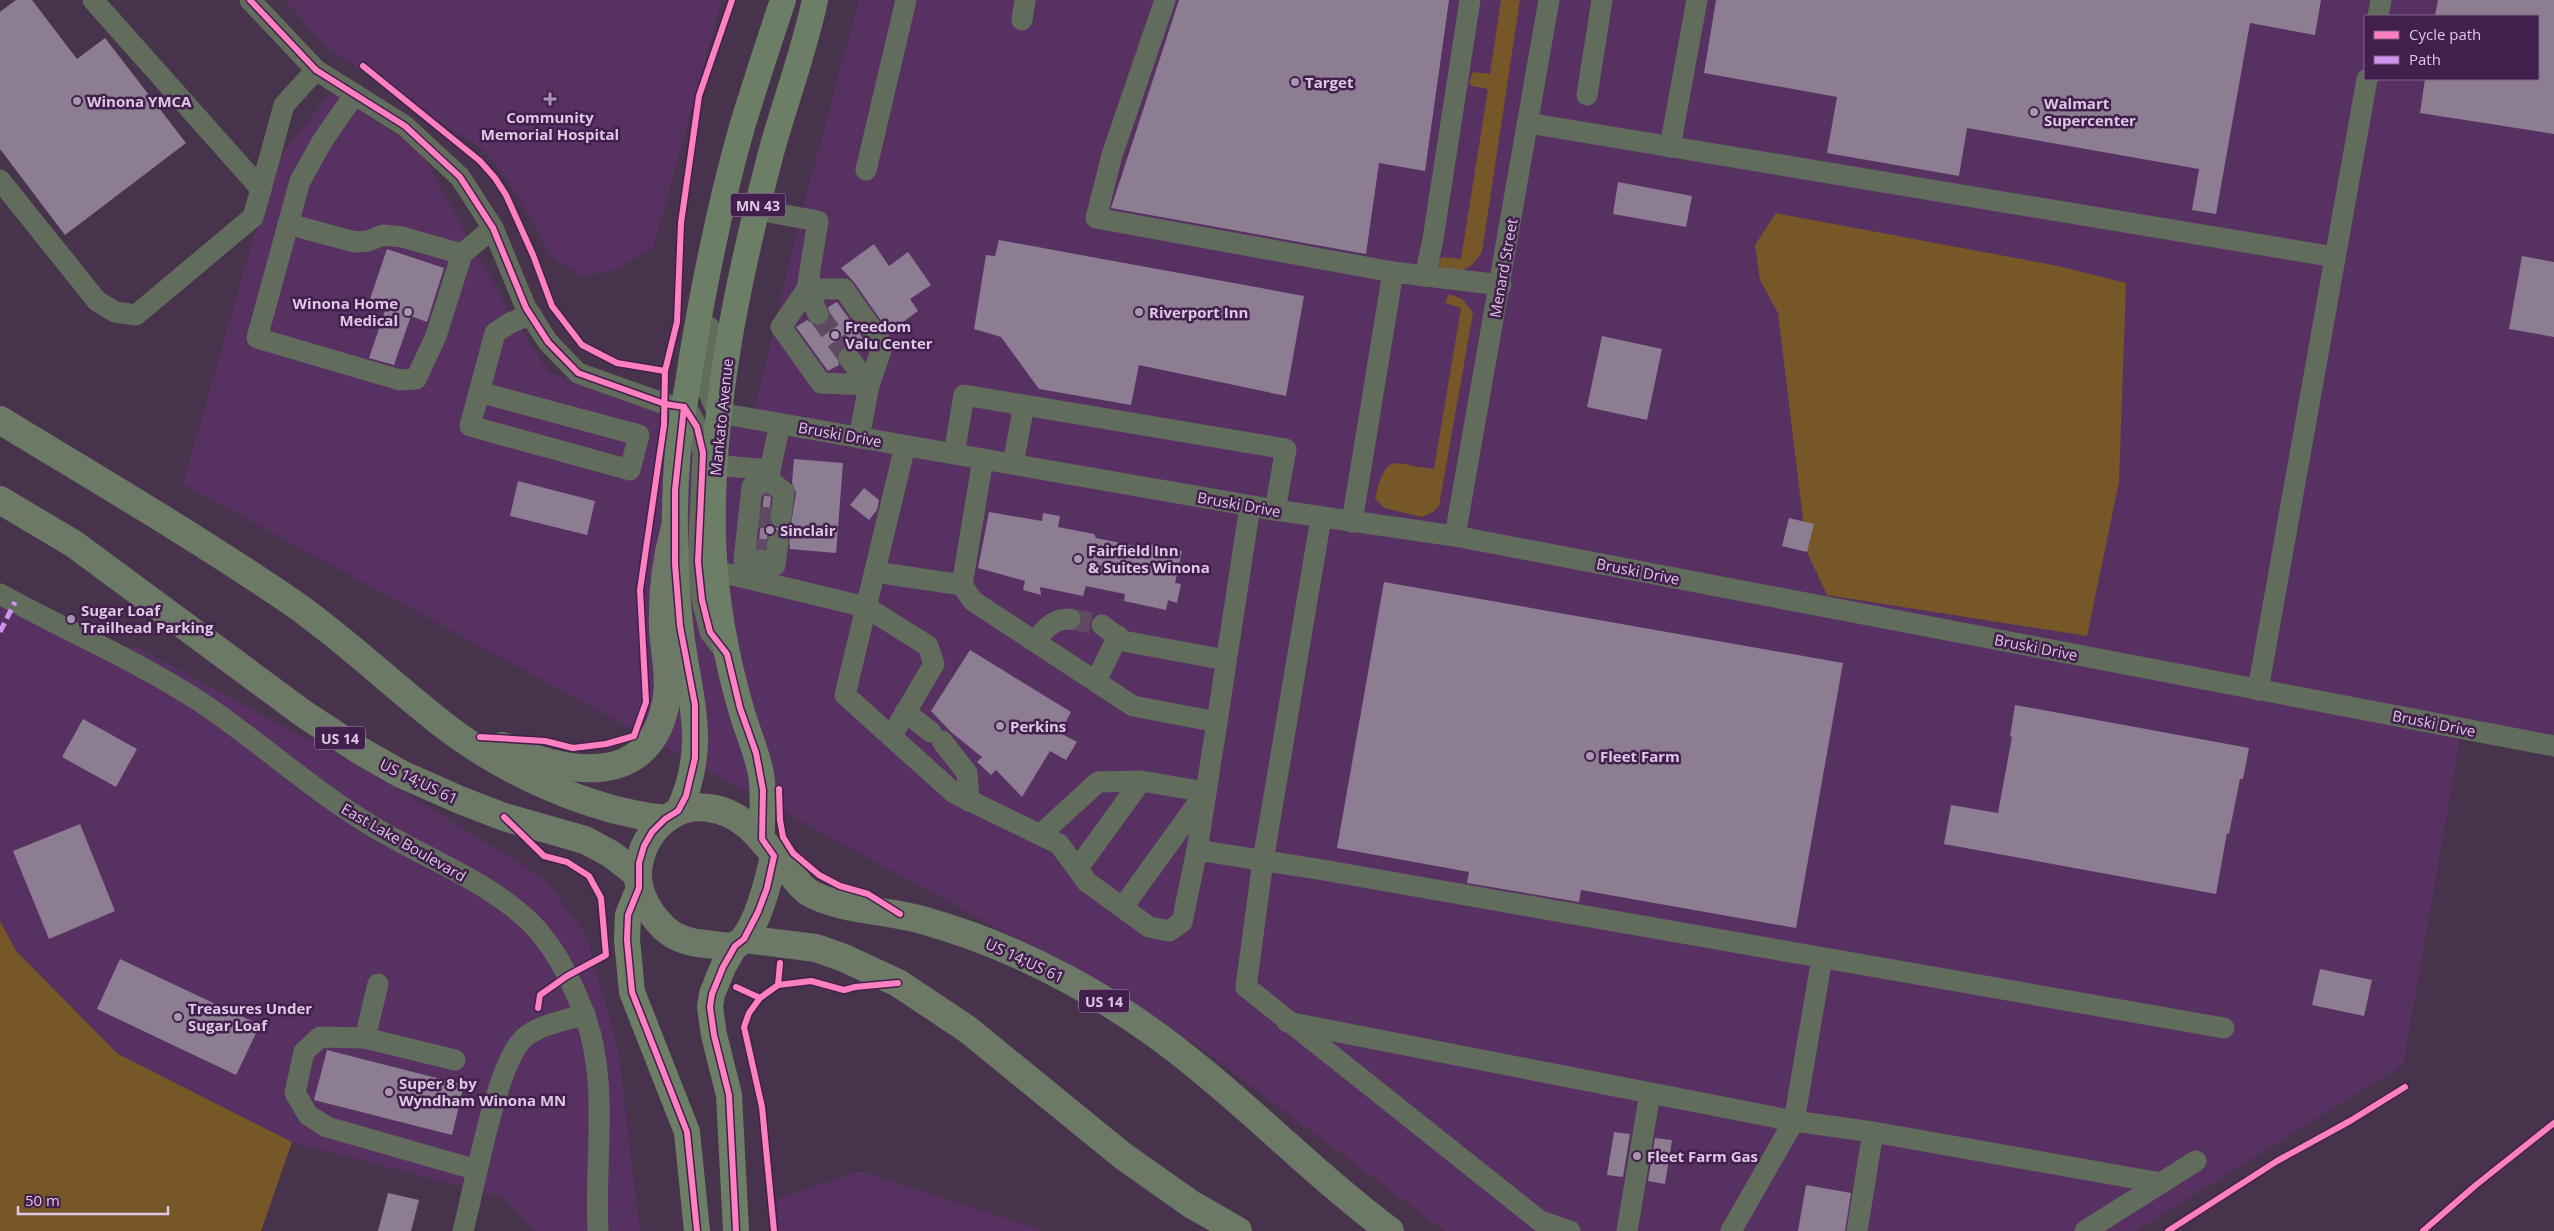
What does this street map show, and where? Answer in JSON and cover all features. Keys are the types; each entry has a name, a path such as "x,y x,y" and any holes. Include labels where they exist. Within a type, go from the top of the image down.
{"highway":[{"name":"US 14;US 61","path":"0,420 180,530 291,602 427,712 478,748 530,778 585,800 619,810 671,815 702,807 720,810 736,816 768,847 806,891 844,904 900,914 966,934 1031,960 1109,1003 1154,1033 1197,1066 1321,1176 1390,1231"},
{"name":"US 14;US 61","path":"0,500 74,544 304,714 359,750 401,774 460,800 504,816 585,840 611,854 639,882 650,912 677,938 691,943 740,942 816,948 853,962 898,983 967,1029 1123,1156 1192,1204 1238,1231"},
{"path":"427,712 445,716 480,737 517,753 574,769 592,770 607,768 640,752 655,733 666,697 668,672 663,588 666,561 674,531"},
{"path":"639,882 644,846 652,832 671,815"},
{"path":"740,942 767,888 768,847"}],"main road":[{"name":"MN 43","path":"671,815 692,777 696,739 694,705 680,626 674,531 678,448 700,312 719,220 742,128 783,0"},
{"name":"Mankato Avenue","path":"768,847 762,776 740,708 727,654 713,540 715,465 719,413 732,325 757,210 816,0"},
{"path":"639,882 628,915 627,940 632,992 688,1132 697,1231"},
{"path":"736,1231 730,1095 714,1035 710,1007 712,994 722,967 740,942"}],"street":[{"path":"93,0 261,189"},
{"path":"866,170 906,0"},
{"path":"1165,0 1112,155 1096,218 1393,272 1501,285"},
{"path":"1425,276 1433,239 1470,0"},
{"name":"Menard Street","path":"1455,536 1501,285 1549,0"},
{"path":"1587,95 1602,0"},
{"path":"1670,147 1697,0"},
{"path":"2378,15 2381,0"},
{"path":"257,2 316,70 405,126 460,176 493,228 530,314 548,342 578,373 665,404 684,407 697,427 704,452 698,562 702,600 710,632 727,654"},
{"path":"0,180 97,301 115,312 136,316 253,217 284,105 316,70"},
{"path":"2258,690 2367,80"},
{"path":"355,94 323,140 300,181 257,338 400,380 416,379 436,336 462,254 493,228"},
{"path":"1528,123 2335,257"},
{"path":"757,210 818,221 807,290 781,327 821,383 869,385"},
{"path":"719,220 720,242 704,368 708,393 719,413"},
{"path":"288,224 355,242 368,242 382,235 392,236 462,254"},
{"path":"1352,522 1393,272"},
{"path":"807,290 844,288 883,345 869,385 859,438"},
{"path":"807,290 818,314"},
{"path":"479,392 639,435 630,470 470,426 479,392 495,333 510,323 530,314"},
{"path":"849,358 869,385"},
{"path":"954,454 964,395 1286,449 1275,510"},
{"path":"1013,464 1024,405"},
{"name":"Bruski Drive","path":"719,413 1321,518 1455,536 2554,746"},
{"path":"769,480 780,424"},
{"path":"905,446 845,695 954,794 1060,844 1086,882 1149,927 1169,931 1177,928 1182,922 1197,850 1250,506"},
{"path":"983,459 962,585 973,601 1133,706 1217,722"},
{"path":"715,465 769,480 784,492 781,517"},
{"path":"769,480 752,487 744,560 759,570 866,607 928,646 933,656 934,664 891,737"},
{"path":"1321,518 1263,861 1246,987 1287,1022 1540,1221 1570,1231"},
{"path":"716,571 759,570 775,565 778,542"},
{"path":"874,572 962,585"},
{"name":"East Lake Boulevard","path":"0,594 157,676 201,702 341,806 371,826 475,883 531,922 548,943 565,971 585,1014 598,1065 598,1231"},
{"path":"1034,641 1053,622 1061,619 1070,619"},
{"path":"1096,681 1110,631 1123,640 1226,660"},
{"path":"906,712 937,737 967,773 969,801"},
{"path":"1040,835 1098,782 1141,781 1206,792"},
{"path":"1078,868 1141,781"},
{"path":"1123,907 1206,792"},
{"path":"1197,850 2224,1028"},
{"path":"1731,1231 1794,1121 1822,958"},
{"path":"365,1038 378,984"},
{"path":"463,1231 477,1170 511,1055 523,1039 536,1030 585,1014"},
{"path":"1287,1022 1794,1121 1872,1132 2161,1183"},
{"path":"455,1060 365,1038 320,1037 304,1052 295,1093 308,1115 327,1128 477,1170"},
{"path":"1627,1231 1650,1093"},
{"path":"1857,1231 1872,1132"},
{"path":"2085,1231 2196,1160"}],"shaded area":[{"name":"Community Memorial Hospital","path":"285,0 722,0 653,248 617,269 583,277 552,257 515,191 484,150 327,48"},
{"path":"859,0 2554,0 2554,746 2462,728 2403,1065 2136,1231 1445,1231 1198,1046 1068,967 183,484 275,163 332,91 421,152 510,313 549,373 749,430 807,193"},
{"path":"1501,0 1520,0 1482,252 1474,263 1463,270 1450,271 1437,265 1438,260 1443,257 1461,259 1488,89 1472,86 1469,83 1473,72 1490,74"},
{"path":"1776,213 2058,266 2126,283 2119,482 2087,636 1827,595 1807,552 1778,313 1760,280 1755,245"},
{"path":"1449,294 1462,299 1473,313 1439,506 1433,512 1422,517 1384,508 1375,498 1388,466 1400,463 1434,469 1461,308 1445,303"},
{"path":"0,602 128,656 134,646 391,784 545,879 587,937 618,1049 640,1231 535,1231 503,1197 292,1142 118,1054 16,951 0,921"},
{"path":"0,921 16,951 118,1054 292,1142 261,1231 0,1231"},
{"path":"861,1171 1044,1231 779,1231 777,1199"}],"building":[{"name":"Winona YMCA","path":"16,0 32,0 77,59 105,38 186,143 65,235 0,149 0,12"},
{"name":"Target","path":"1179,0 1449,0 1425,171 1379,163 1366,254 1111,208"},
{"name":"Walmart Supercenter","path":"1716,0 2321,0 2315,35 2250,23 2216,214 2192,210 2199,169 1967,128 1959,176 1827,153 1837,97 1704,73"},
{"path":"2438,0 2554,0 2554,134 2420,113 2425,80 2539,80 2539,15 2435,15"},
{"path":"1618,182 1692,196 1686,227 1613,214"},
{"name":"Riverport Inn","path":"999,240 1304,296 1286,396 1139,365 1131,405 1039,389 1001,337 974,329 986,255 995,256"},
{"path":"874,244 889,266 908,252 931,285 910,299 918,311 889,332 854,282 841,268"},
{"name":"Winona Home Medical","path":"387,249 444,268 427,322 411,316 394,365 369,358 386,308 369,302"},
{"path":"2522,256 2554,262 2554,337 2509,329"},
{"name":"Freedom Valu Center","path":"837,302 868,345 859,351 854,346 842,348 837,353 839,365 828,371 796,327 807,320 816,326 823,325 830,316 828,307"},
{"path":"1602,336 1662,349 1647,420 1587,407"},
{"path":"794,459 843,463 836,553 790,549 789,537 779,530 768,534 765,548 758,548 764,496 767,494 771,497 769,516 773,527 785,529 791,524 796,493 792,483"},
{"path":"518,481 595,501 587,535 510,516"},
{"name":"Sinclair","path":"864,488 879,500 877,510 869,520 850,505"},
{"name":"Fairfield Inn & Suites Winona","path":"989,512 1042,521 1043,513 1060,516 1058,527 1094,534 1096,538 1146,548 1150,544 1182,551 1175,583 1181,584 1177,603 1168,600 1166,610 1124,601 1125,594 1086,586 1083,596 1040,587 1041,595 1023,590 1025,581 978,568"},
{"path":"1789,518 1814,524 1807,552 1782,546"},
{"name":"Fleet Farm","path":"1384,582 1843,663 1796,928 1581,890 1579,902 1467,883 1469,872 1337,848"},
{"name":"Perkins","path":"970,650 1071,712 1060,733 1077,742 1066,760 1050,751 1022,797 996,770 991,775 977,762 982,757 951,732 931,711"},
{"path":"2015,705 2249,748 2243,779 2240,779 2229,834 2227,833 2216,894 1944,844 1951,805 1998,813 2012,737 2010,736"},
{"path":"83,719 137,749 116,787 62,757"},
{"path":"80,824 115,911 49,939 13,851"},
{"name":"Treasures Under Sugar Loaf","path":"120,959 260,1025 236,1075 97,1009"},
{"path":"2320,969 2372,980 2364,1016 2312,1005"},
{"name":"Super 8 by Wyndham Winona MN","path":"327,1050 464,1085 452,1135 314,1100"},
{"path":"1614,1132 1630,1134 1623,1177 1607,1175"},
{"path":"1655,1138 1672,1140 1665,1184 1648,1181"},
{"path":"1806,1185 1851,1193 1845,1231 1798,1231"},
{"path":"388,1193 419,1200 411,1231 378,1231"}],"tunnel":[{"path":"818,314 849,358"},
{"path":"761,560 768,491"},
{"path":"1070,619 1102,625"}],"marked path":[{"path":"0,632 15,602"}],"cycle path":[{"path":"250,0 316,70 405,126 460,177 493,228 526,308 548,342 578,373 665,404 684,407"},
{"path":"363,66 480,161 495,178 506,195 533,255 552,306 582,345 617,363 665,371 677,322 681,223 699,96 732,0"},
{"path":"480,737 545,741 573,748 606,744 634,736 646,702 640,590 664,425 665,371"},
{"path":"684,407 697,427 703,453 698,562 702,600 710,632 727,654 740,708 756,753 763,790 762,839 774,856 767,888 758,912 744,939 735,946 723,967 712,994 710,1007 714,1035 729,1095 736,1231"},
{"path":"684,407 675,490 675,564 680,626 695,705 695,758 686,796 678,811 665,819 652,832 644,846 639,863 639,888 628,915 627,940 632,992 687,1132 697,1231"},
{"path":"779,789 780,820 783,837 793,853 819,875 840,886 868,894 900,914"},
{"path":"504,817 544,856 567,862 589,876 601,898 606,955 567,976 540,995 538,1008"},
{"path":"736,987 760,998 778,985 780,963"},
{"path":"778,985 811,981 844,990 855,987 898,983"},
{"path":"760,998 749,1013 744,1027 762,1107 774,1231"},
{"path":"2168,1231 2277,1161 2350,1121 2405,1087"},
{"path":"2423,1231 2476,1185 2554,1123"}],"place":[{"name":"Target","path":"1295,82"},
{"name":"Community Memorial Hospital","path":"550,99"},
{"name":"Winona YMCA","path":"77,101"},
{"name":"Walmart Supercenter","path":"2034,112"},
{"name":"Winona Home Medical","path":"408,312"},
{"name":"Riverport Inn","path":"1139,312"},
{"name":"Freedom Valu Center","path":"835,335"},
{"name":"Sinclair","path":"770,530"},
{"name":"Fairfield Inn & Suites Winona","path":"1078,559"},
{"name":"Sugar Loaf Trailhead Parking","path":"71,619"},
{"name":"Perkins","path":"1000,726"},
{"name":"Fleet Farm","path":"1590,756"},
{"name":"Treasures Under Sugar Loaf","path":"178,1017"},
{"name":"Super 8 by Wyndham Winona MN","path":"389,1092"},
{"name":"Fleet Farm Gas","path":"1637,1156"}]}
